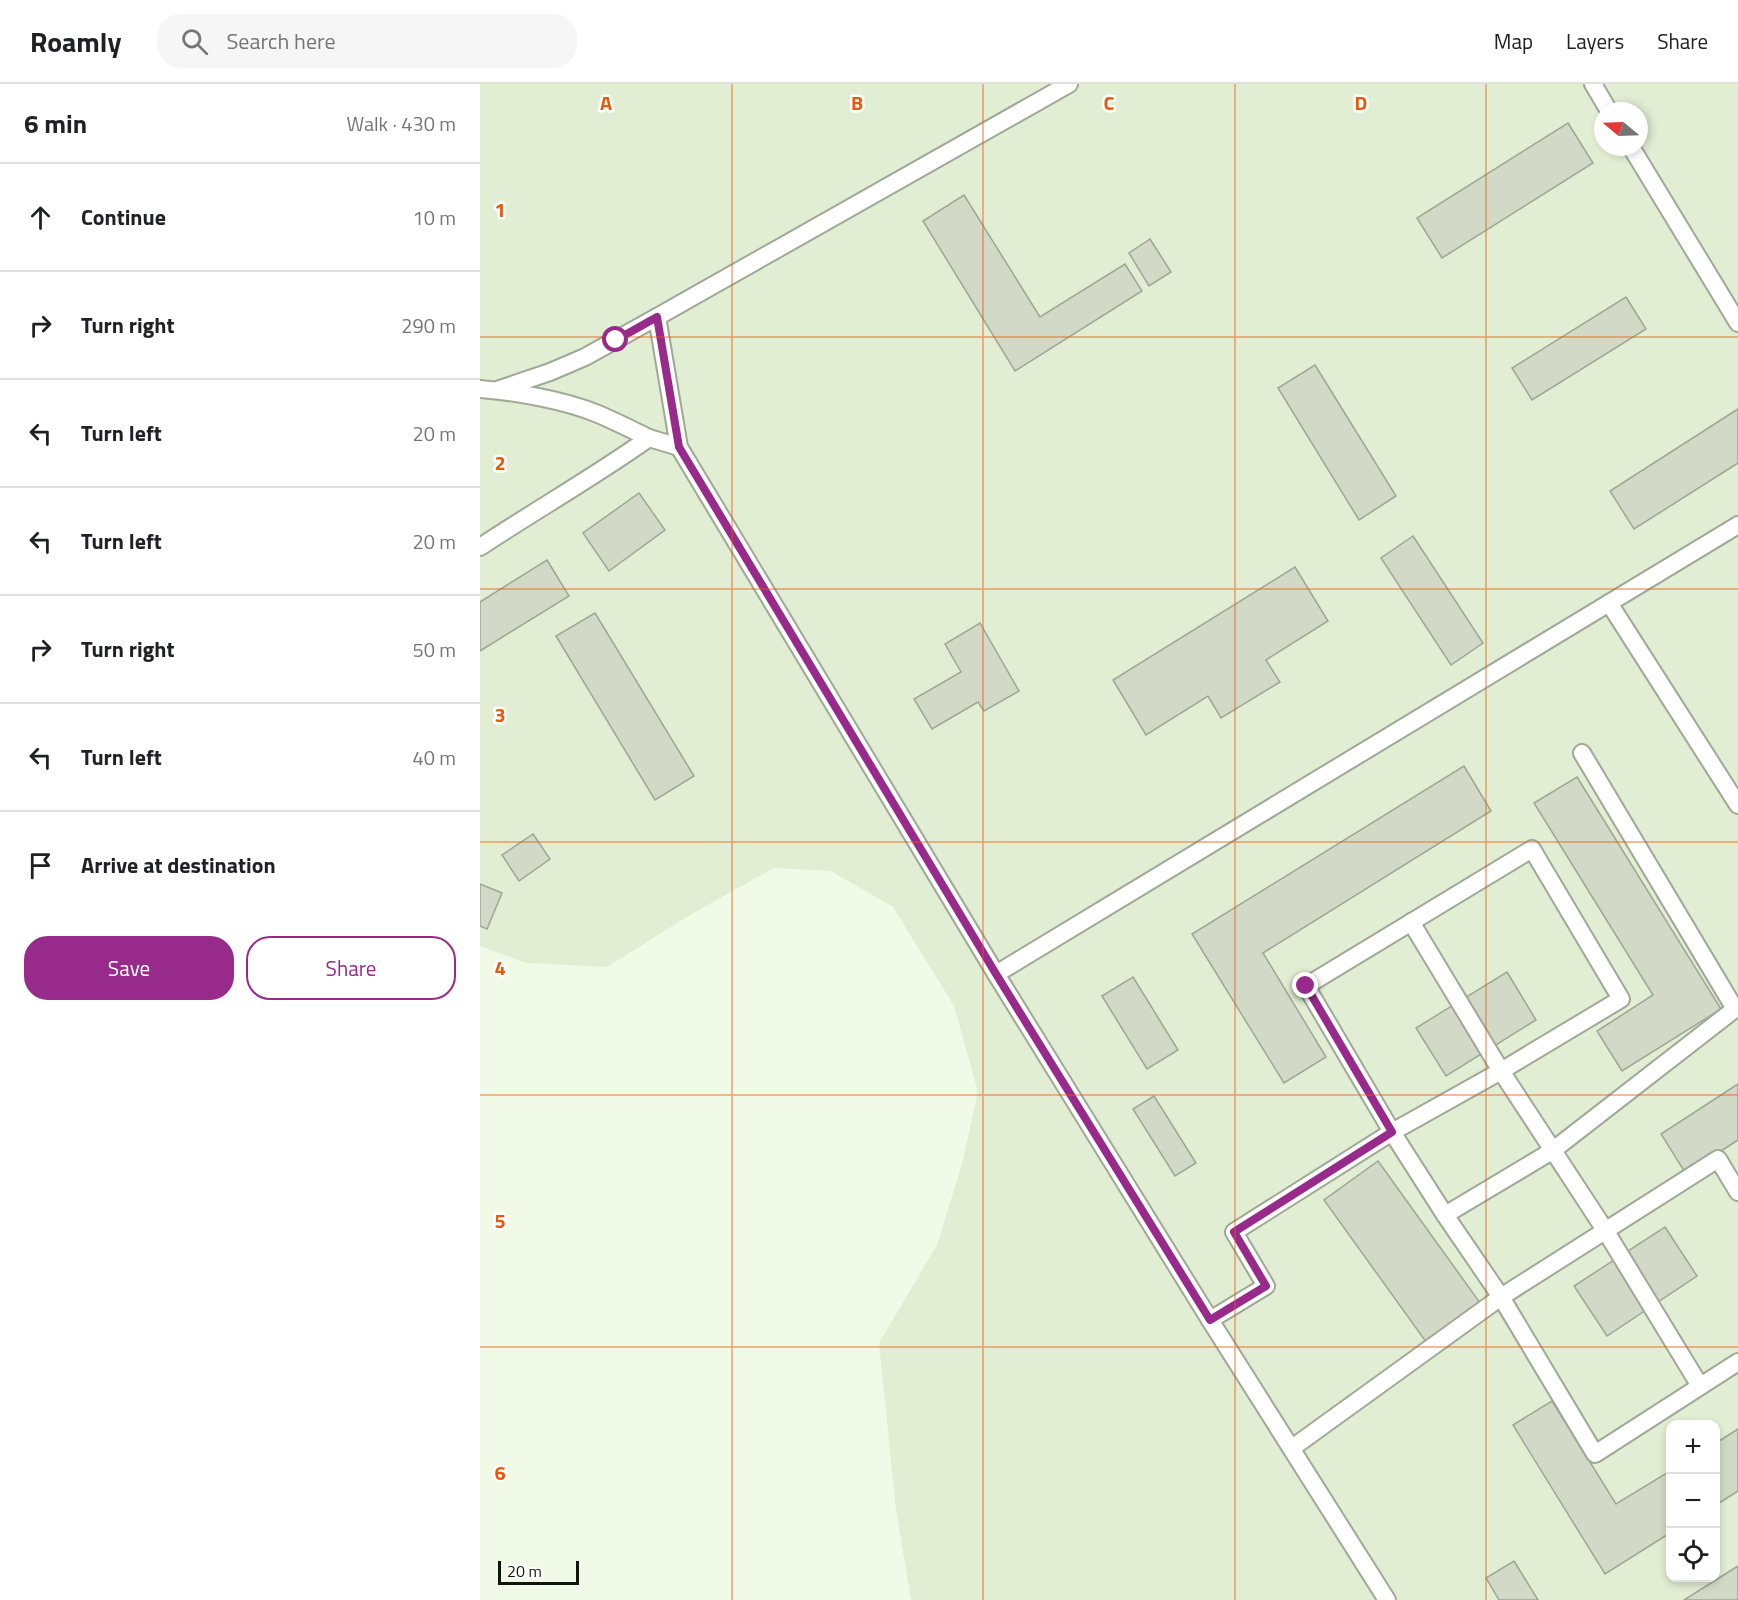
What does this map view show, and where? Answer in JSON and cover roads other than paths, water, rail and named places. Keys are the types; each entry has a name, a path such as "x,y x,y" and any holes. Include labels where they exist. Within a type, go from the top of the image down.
{"lane":[{"path":"488,390 550,372 585,357 1069,84"},
{"path":"1593,84 1604,102"},
{"path":"1636,156 1738,323"},
{"path":"657,317 679,447 996,974 1210,1320 1388,1600"},
{"path":"488,390 576,406 649,438 679,447"},
{"path":"480,547 649,438"},
{"path":"996,974 1738,525"},
{"path":"1609,603 1738,805"},
{"path":"1445,1215 1552,1151 1737,1011 1582,753"},
{"path":"1210,1320 1266,1286 1234,1232 1392,1132 1501,1071 1621,999 1532,849 1306,986 1392,1132 1501,1297 1594,1454 1738,1362"},
{"path":"1411,922 1501,1071 1605,1230 1700,1386"},
{"path":"1292,1448 1501,1297 1718,1159 1738,1192"}]}
